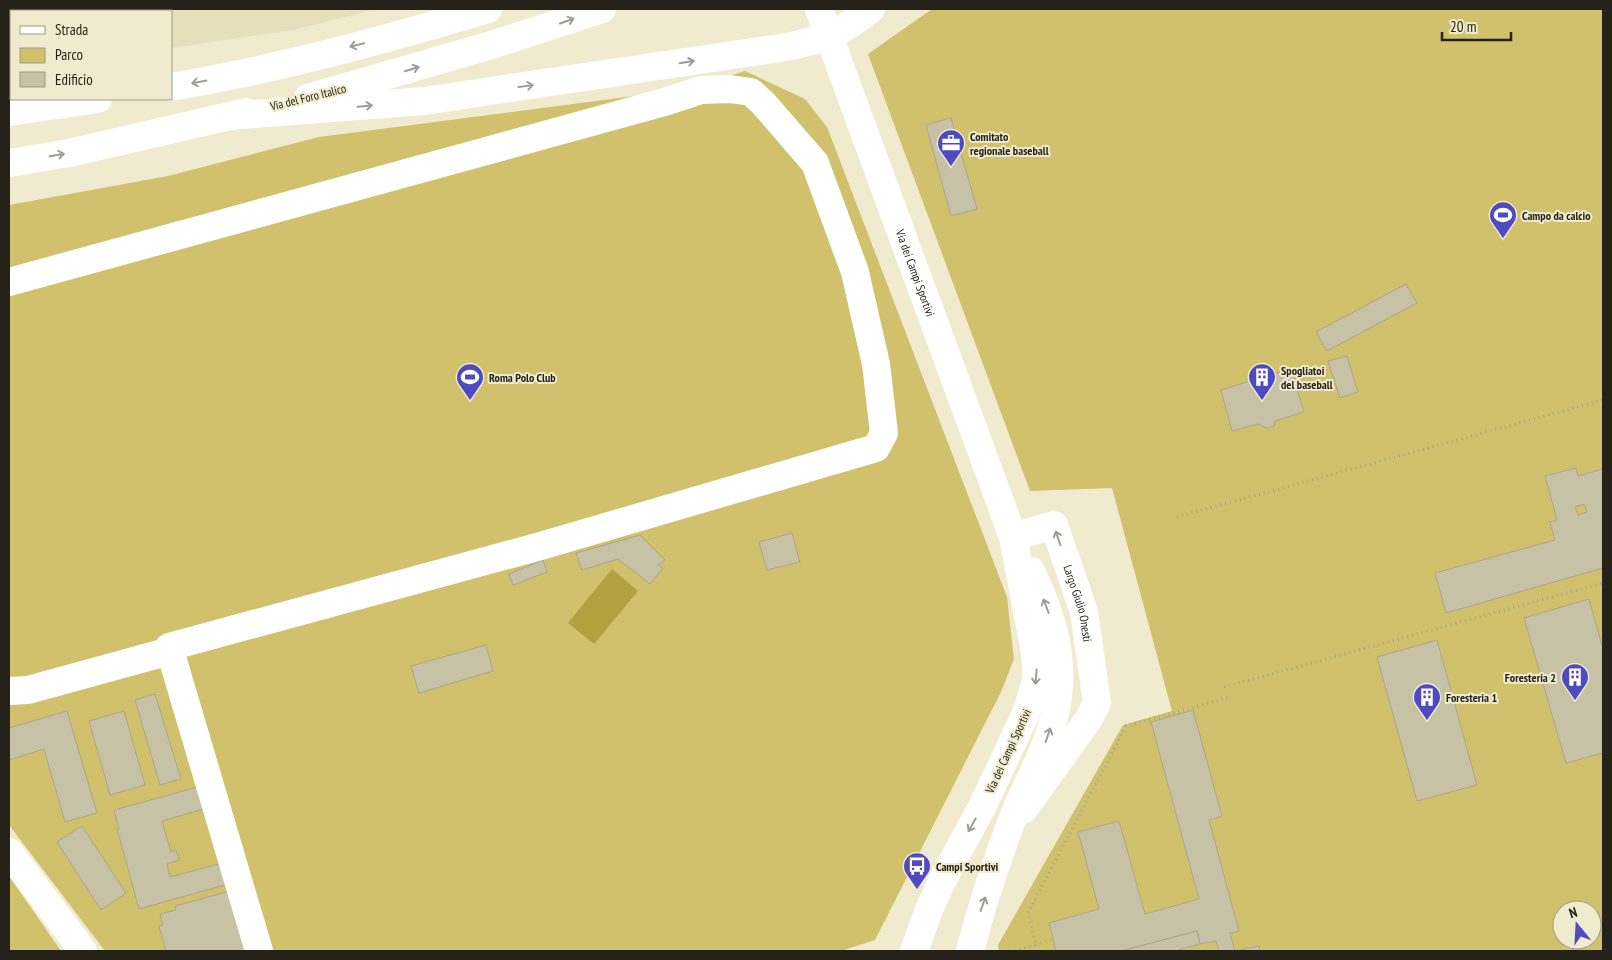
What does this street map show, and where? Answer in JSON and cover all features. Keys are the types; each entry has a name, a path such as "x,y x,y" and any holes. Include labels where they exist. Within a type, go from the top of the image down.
{"main road":[{"path":"172,87 300,60 488,9"},
{"name":"Via del Foro Italico","path":"9,163 69,153 300,100 550,27 602,9"},
{"name":"Via dei Campi Sportivi","path":"819,9 1013,537 1047,606 1055,633 1073,656 1059,695 1045,744 1010,829 978,918 970,951"},
{"path":"229,116 424,101 777,48 811,42 830,36 848,26 871,9"},
{"path":"9,282 668,101 701,90 730,89 751,92 763,103 815,164 855,272 876,364 884,433 876,448 537,547 169,647 259,951"},
{"path":"9,112 91,100"},
{"name":"Largo Giulio Onesti","path":"1013,537 1054,525 1084,612 1073,656"},
{"name":"Via dei Campi Sportivi","path":"914,951 942,881 983,805 1029,707 1037,678 1032,629 1013,537"},
{"path":"1010,829 1088,720 1097,703 1095,685 1073,656 1032,629"},
{"path":"9,691 28,690 170,651"},
{"path":"9,852 83,951"}],"path":[{"path":"1176,517 1603,400"},
{"path":"1224,687 1603,583"},
{"path":"1036,945 1028,913 1126,726 1227,698"},
{"path":"1014,951 1053,940"}],"shaded area":[{"path":"9,9 376,9 294,30 172,48 172,10 10,10 9,72"},
{"path":"612,569 638,591 594,644 568,623"}],"green space":[{"path":"932,9 1603,9 1603,951 999,951 998,945 1123,725 1172,711 1112,488 1030,491 868,54"},
{"name":"Roma Polo Club","path":"745,71 805,99 827,127 1007,597 1014,659 1001,692 875,940 841,951 105,951 9,825 9,205 168,176 319,137 688,89"},
{"path":"9,876 61,951 9,951"}],"building":[{"name":"Comitato regionale baseball","path":"951,118 977,209 951,216 926,125"},
{"path":"1406,284 1417,303 1327,351 1316,332"},
{"path":"1347,356 1358,392 1340,398 1328,361"},
{"name":"Spogliatoi del baseball","path":"1291,369 1304,412 1275,421 1274,426 1266,428 1258,424 1232,431 1221,390 1250,381 1251,376 1260,374 1263,377"},
{"path":"1576,468 1578,476 1603,469 1603,568 1446,613 1435,573 1555,540 1550,522 1557,520 1545,476","holes":["1584,504 1587,512 1578,515 1575,507"]},
{"path":"792,533 800,562 767,570 759,542"},
{"path":"640,535 665,560 658,565 663,568 650,584 618,559 582,570 576,553"},
{"path":"543,560 547,572 513,585 509,574"},
{"name":"Foresteria 2","path":"1589,599 1603,649 1603,753 1566,763 1524,618"},
{"name":"Foresteria 1","path":"1437,640 1477,785 1417,801 1377,657"},
{"path":"486,645 493,671 419,693 411,666"},
{"path":"155,694 181,779 160,785 135,700"},
{"path":"1193,710 1222,816 1209,820 1239,931 1230,933 1235,951 1219,951 1216,941 1200,944 1197,931 1121,951 1056,951 1049,923 1099,909 1078,832 1119,821 1145,914 1199,899 1151,722"},
{"path":"67,711 97,813 65,822 44,749 9,760 9,728"},
{"path":"124,711 145,785 110,795 89,721"},
{"path":"205,785 211,807 162,821 171,852 176,850 179,860 167,864 170,877 226,862 232,883 139,909 117,829 119,829 114,810"},
{"path":"82,826 126,893 101,910 57,842"},
{"path":"234,890 251,951 166,951 159,926 163,925 160,914 176,910 175,906"},
{"path":"1197,931 1200,944 1178,951 1121,951"},
{"path":"1259,946 1260,951 1235,951"}],"place":[{"name":"Comitato regionale baseball","path":"951,167"},
{"name":"Campo da calcio","path":"1503,239"},
{"name":"Roma Polo Club","path":"470,401"},
{"name":"Spogliatoi del baseball","path":"1262,401"},
{"name":"Foresteria 2","path":"1575,701"},
{"name":"Foresteria 1","path":"1427,721"},
{"name":"Campi Sportivi","path":"917,890"}]}
